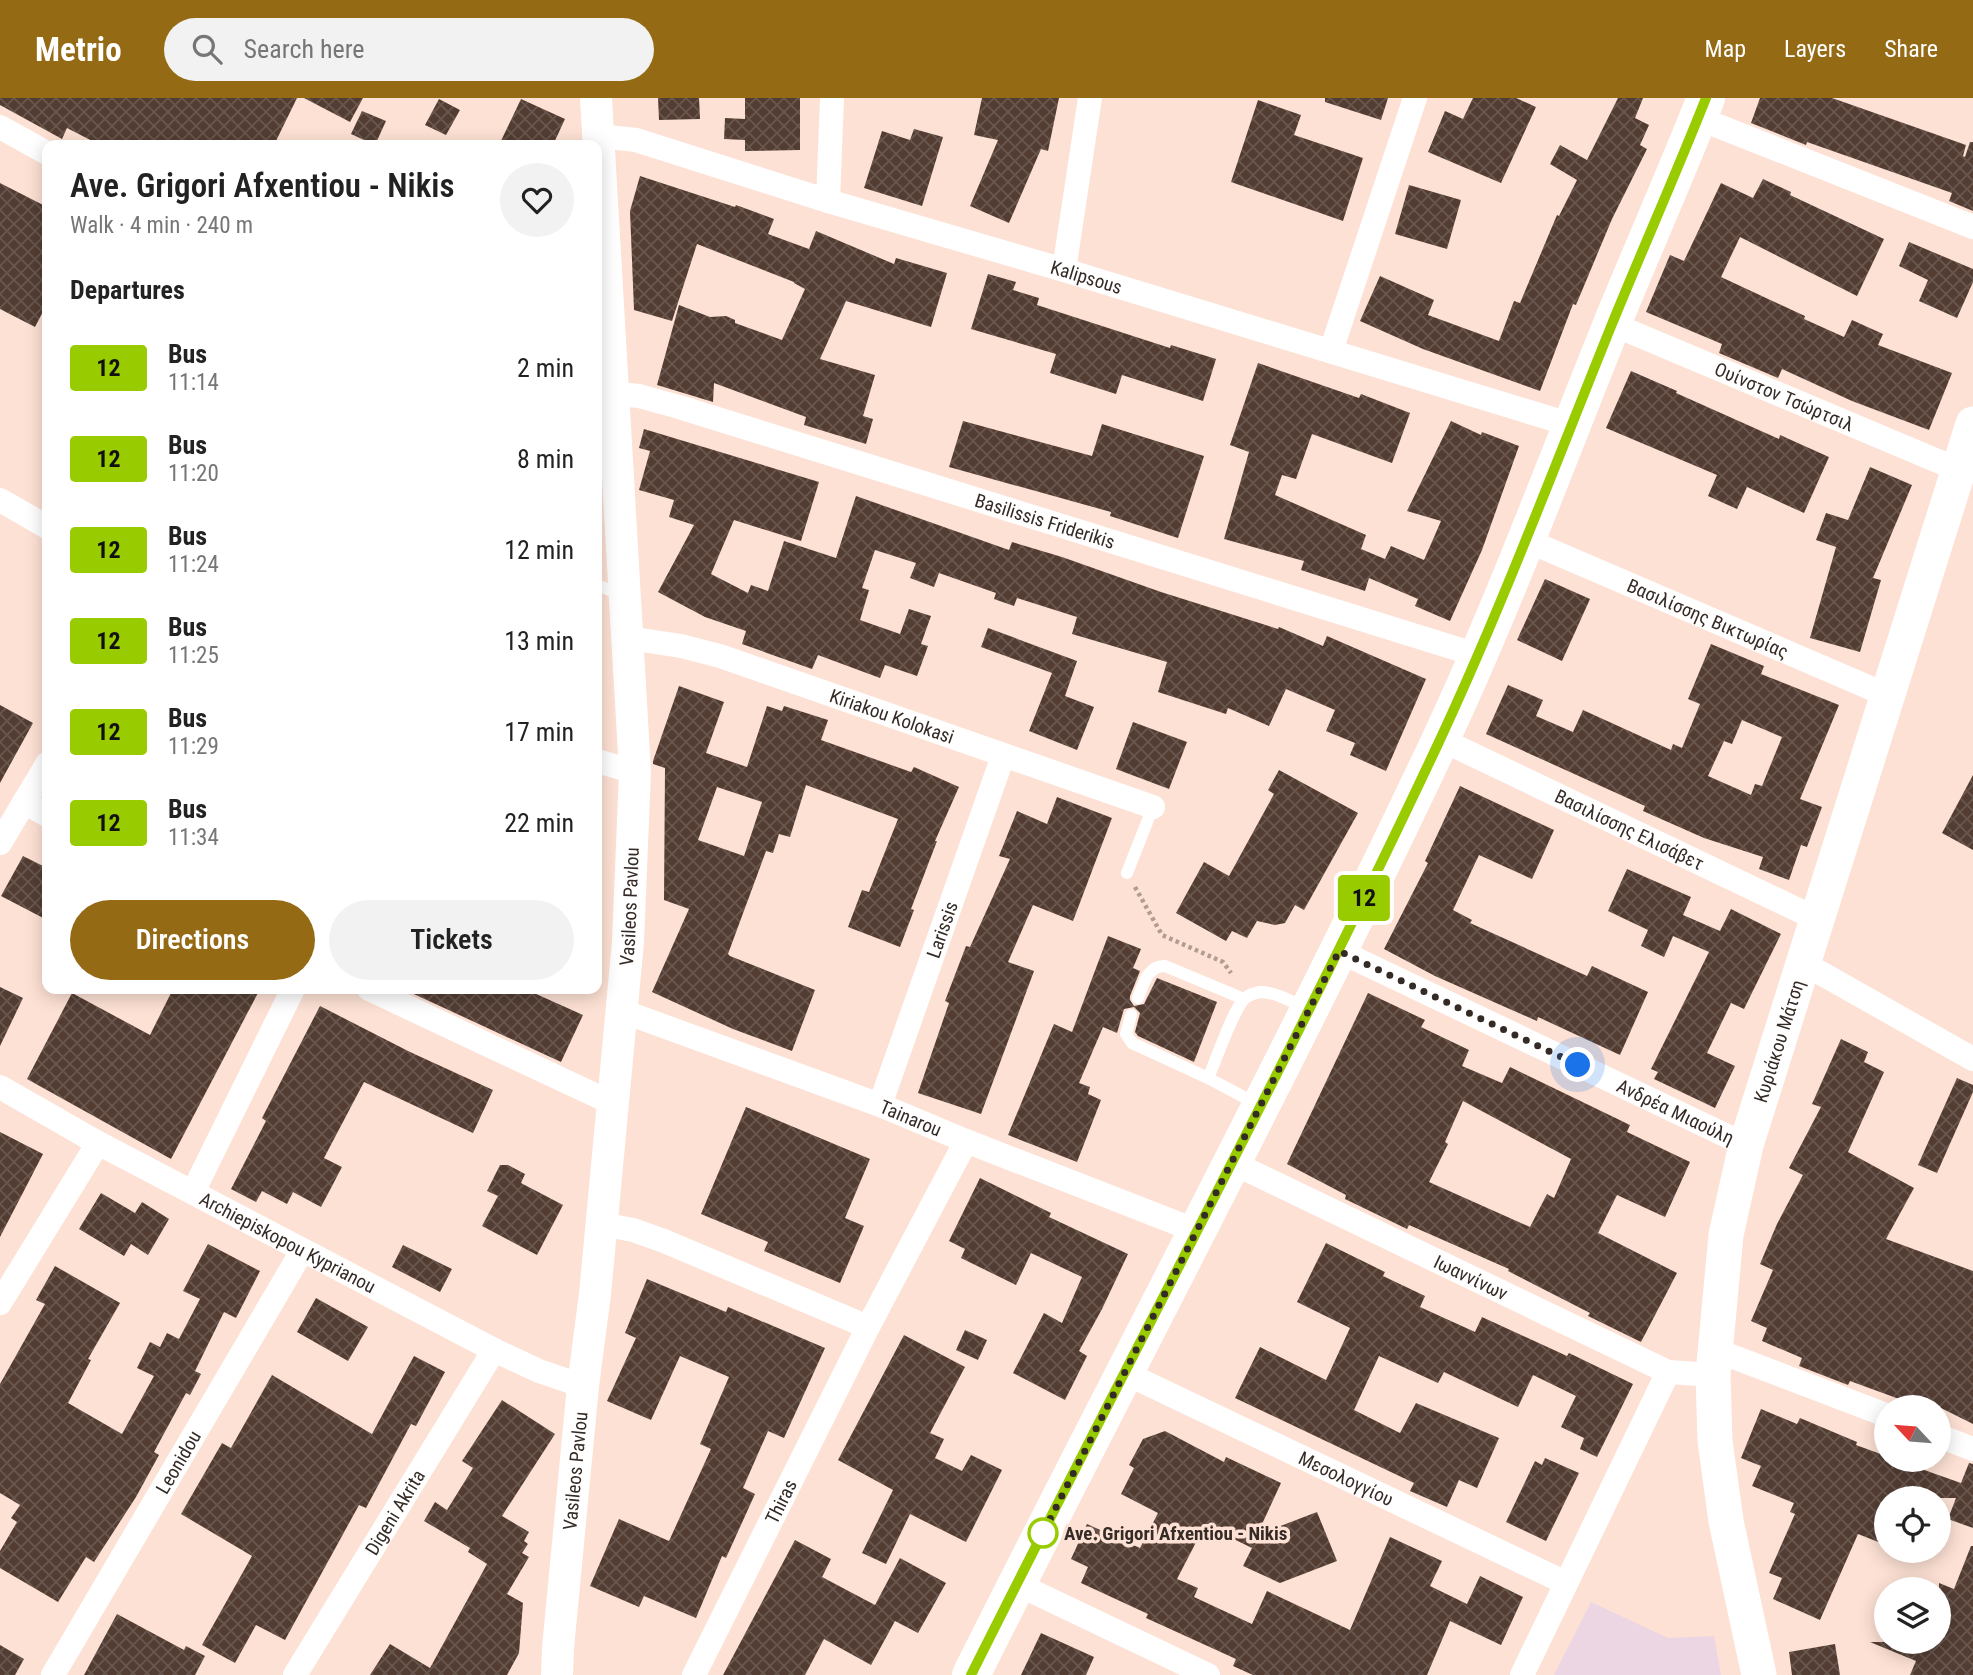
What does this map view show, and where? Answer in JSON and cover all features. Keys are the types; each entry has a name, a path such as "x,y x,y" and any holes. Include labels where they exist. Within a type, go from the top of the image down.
{"main road":[{"path":"971,1675 1233,1163 1339,951 1440,739 1526,540 1702,108"},
{"name":"Κυριάκου Μάτση","path":"1759,1675 1727,1521 1715,1441 1714,1362 1726,1235 1746,1145 1889,695 1962,480 1973,424"}],"street":[{"name":"Vasileos Pavlou","path":"596,98 598,140"},
{"path":"828,201 832,98"},
{"path":"1064,270 1090,98"},
{"path":"1331,351 1415,98"},
{"path":"1702,108 1973,227"},
{"path":"0,127 42,150"},
{"name":"Kalipsous","path":"598,136 636,139 828,201 1572,425"},
{"name":"Vasileos Pavlou","path":"558,1675 558,1648 583,1386 628,942 635,772 628,638 611,591 602,283"},
{"name":"Ουίνστον Τσώρτσιλ","path":"1612,324 1962,480"},
{"name":"Basilissis Friderikis","path":"605,393 639,396 679,407 1477,655"},
{"path":"0,499 42,524"},
{"name":"Βασιλίσσης Βικτωρίας","path":"1526,540 1889,695"},
{"name":"Kiriakou Kolokasi","path":"628,638 681,646 720,656 1153,807"},
{"name":"Βασιλίσσης Ελισάβετ","path":"1440,739 1817,919"},
{"name":"Larissis","path":"880,1105 1003,756"},
{"path":"602,762 635,772"},
{"path":"0,843 42,772"},
{"path":"24,802 42,812"},
{"name":"Ανδρέα Μιαούλη","path":"1339,951 1746,1145"},
{"path":"1803,962 1973,1059"},
{"path":"193,1192 291,994"},
{"path":"380,994 612,1103"},
{"name":"Tainarou","path":"622,1011 880,1105 1197,1231"},
{"name":"Archiepiskopou Kyprianou","path":"0,1087 99,1143 494,1350 539,1371 583,1386"},
{"name":"Thiras","path":"694,1675 868,1327 965,1141"},
{"path":"0,1303 99,1143"},
{"name":"Ιωαννίνων","path":"1233,1163 1668,1372 1714,1362 1874,1411"},
{"path":"601,1224 633,1230 664,1241 868,1327"},
{"name":"Leonidou","path":"53,1675 302,1251"},
{"name":"Digeni Akrita","path":"295,1675 494,1350"},
{"path":"1521,1675 1668,1372"},
{"name":"Μεσολογγίου","path":"1125,1373 1566,1583"},
{"path":"1951,1441 1973,1449"},
{"path":"1017,1584 1208,1675"}],"lane":[{"path":"1127,873 1153,807"},
{"path":"1138,998 1152,969 1158,965 1246,998 1262,992 1276,995 1309,1010"},
{"path":"1208,1078 1246,998"},
{"path":"1130,1015 1126,1034 1132,1043 1208,1078 1260,1106"}],"path":[{"path":"1127,873 1162,935 1223,962 1246,998"}],"shaded area":[{"path":"1591,1602 1668,1638 1714,1636 1721,1675 1554,1675"}],"building":[{"path":"0,98 297,98 276,140 90,140 67,128 62,139 0,105"},
{"path":"304,98 363,98 350,122"},
{"path":"658,98 699,98 700,119 659,120"},
{"path":"745,98 800,98 800,150 745,151 745,140 724,139 725,118 745,119"},
{"path":"982,98 1059,98 1048,151 1041,149 1009,223 970,206 998,140 974,135"},
{"path":"1325,98 1388,98 1381,120 1325,102"},
{"path":"1473,98 1516,98 1536,107 1501,183 1428,152 1445,111 1463,119"},
{"path":"1618,98 1643,98 1635,118 1649,125 1640,145 1647,149 1612,219 1576,305 1573,304 1540,391 1423,349 1360,321 1380,276 1434,300 1428,315 1499,341 1514,301 1520,303 1557,215 1559,216 1577,180 1550,164 1560,145 1587,160"},
{"path":"1760,98 1832,98 1966,145 1965,157 1970,142 1973,142 1973,211 1949,201 1952,193 1807,142 1806,145 1751,123"},
{"path":"439,99 460,110 446,135 425,125"},
{"path":"521,99 565,119 555,140 501,140"},
{"path":"1258,100 1301,115 1294,135 1363,158 1343,221 1231,182"},
{"path":"362,111 386,121 377,140 364,140 351,134"},
{"path":"914,129 943,137 922,206 864,188 882,131 910,140"},
{"path":"640,176 774,219 768,234 809,249 816,231 894,264 896,258 947,273 931,327 846,301 820,359 875,375 863,416 873,419 866,444 804,425 806,417 714,383 713,402 657,385 679,305 710,317 726,316 735,320 735,323 782,340 805,289 794,282 697,244 672,321 634,310 630,211"},
{"path":"1763,179 1791,192 1790,195 1884,239 1857,296 1740,237 1721,277 1844,337 1852,320 1883,334 1878,345 1952,373 1929,430 1852,401 1782,369 1778,378 1719,353 1722,344 1646,312 1670,255 1684,261 1721,183 1753,198"},
{"path":"0,183 42,204 42,314 35,327 0,309"},
{"path":"1409,185 1461,200 1447,249 1395,234"},
{"path":"1909,242 1973,269 1973,282 1957,318 1919,301 1928,280 1899,266"},
{"path":"988,274 1016,282 1013,290 1039,298 1037,305 1170,348 1171,345 1216,359 1203,401 1122,375 1116,394 1050,373 1056,354 971,329"},
{"path":"1258,363 1359,398 1361,394 1410,413 1392,463 1312,434 1296,479 1282,475 1275,495 1366,535 1361,549 1385,559 1391,546 1424,560 1441,521 1407,511 1451,421 1481,435 1482,432 1519,446 1482,550 1450,621 1415,606 1418,599 1369,578 1365,591 1301,570 1304,561 1224,539 1249,452 1230,445"},
{"path":"1631,371 1779,439 1780,435 1829,457 1804,513 1747,487 1737,509 1708,496 1717,475 1606,428"},
{"path":"963,421 1092,456 1102,424 1204,456 1178,538 1110,516 1111,512 949,467"},
{"path":"644,429 819,482 801,541 734,520 711,574 748,593 751,585 768,591 784,541 836,558 856,496 1009,550 1012,542 1062,557 1161,592 1278,629 1279,627 1323,646 1327,636 1426,679 1386,771 1350,755 1355,743 1326,731 1335,710 1286,689 1269,726 1228,708 1226,714 1158,692 1167,662 1072,634 1077,617 1017,598 1014,606 994,599 996,593 939,573 934,587 910,578 916,563 875,550 862,588 869,590 860,620 900,634 909,609 931,616 921,644 928,646 917,676 885,665 880,678 818,655 812,669 742,644 746,631 705,617 658,592 694,525 669,517 674,500 639,490 650,451 639,448"},
{"path":"1870,467 1912,485 1873,578 1881,580 1860,652 1810,638 1836,547 1816,540 1826,513 1848,520"},
{"path":"1545,579 1590,599 1562,661 1517,640"},
{"path":"988,628 1077,661 1065,696 1094,707 1077,750 1029,731 1052,673 981,647"},
{"path":"1711,644 1764,666 1761,674 1839,705 1800,799 1822,807 1807,847 1801,845 1789,880 1759,869 1763,857 1704,838 1643,811 1645,806 1486,734 1508,685 1543,700 1536,716 1573,732 1583,710 1671,750 1673,744 1682,748 1700,704 1688,699","holes":["1742,720 1782,737 1762,786 1755,784 1751,795 1708,776 1724,741 1732,744"]},
{"path":"679,686 724,702 706,753 747,767 767,706 782,711 784,706 828,720 821,740 911,772 914,767 959,787 935,841 900,947 848,927 862,890 869,892 898,819 806,785 790,837 779,834 773,853 766,851 728,954 815,990 792,1051 733,1029 652,992 689,909 664,900 665,768 653,764","holes":["717,787 762,802 744,856 698,840"]},
{"path":"0,705 33,723 0,783"},
{"path":"1133,722 1187,742 1169,789 1116,769"},
{"path":"1279,770 1358,813 1304,910 1295,905 1285,923 1275,925 1257,921 1247,938 1232,931 1226,941 1176,913 1204,862 1229,876 1274,794 1268,790"},
{"path":"1973,775 1973,850 1942,833"},
{"path":"1460,786 1554,830 1532,879 1479,855 1453,910 1472,920 1470,923 1587,976 1592,966 1648,992 1620,1055 1538,1017 1537,1021 1435,976 1384,949 1428,863 1425,861"},
{"path":"1057,797 1112,818 1073,921 1033,905 1008,962 1034,971 981,1114 918,1093 949,1003 945,1001 966,946 970,947 1010,859 999,856 1017,811 1047,824"},
{"path":"23,856 42,866 42,917 1,896"},
{"path":"1627,869 1691,897 1683,915 1720,931 1731,909 1781,934 1744,1009 1731,1003 1707,1053 1735,1066 1715,1108 1654,1079 1658,1072 1651,1069 1709,952 1673,936 1664,957 1641,946 1648,930 1608,911"},
{"path":"1108,936 1141,949 1133,968 1140,971 1130,996 1134,1006 1144,1004 1157,978 1217,1002 1194,1062 1138,1036 1135,1032 1140,1013 1134,1007 1124,1009 1117,1033 1103,1027 1079,1083 1090,1087 1088,1094 1101,1100 1077,1162 1008,1135 1054,1024 1072,1032"},
{"path":"0,987 23,998 0,1046"},
{"path":"1368,993 1425,1020 1421,1027 1469,1050 1462,1066 1502,1083 1510,1067 1630,1125 1627,1132 1690,1162 1665,1217 1617,1195 1598,1233 1677,1273 1641,1342 1588,1316 1590,1313 1508,1271 1509,1269 1409,1225 1407,1229 1345,1199 1346,1195 1287,1164","holes":["1463,1101 1571,1159 1554,1198 1547,1194 1530,1227 1429,1182 1448,1144 1445,1142"]},
{"path":"71,994 150,1035 170,994 257,994 171,1159 27,1079"},
{"path":"414,994 536,994 583,1015 561,1062"},
{"path":"320,1006 493,1090 473,1133 364,1082 324,1158 342,1167 321,1207 293,1192 287,1204 262,1191 256,1202 231,1189 266,1121 262,1118"},
{"path":"1841,1039 1868,1052 1864,1062 1884,1072 1848,1152 1914,1188 1886,1239 1973,1271 1973,1424 1951,1413 1951,1395 1888,1395 1850,1381 1848,1385 1799,1366 1802,1358 1762,1341 1767,1328 1751,1321 1773,1270 1760,1264 1803,1175 1789,1168 1821,1107 1812,1104"},
{"path":"1957,1078 1973,1085 1973,1092 1937,1173 1918,1165"},
{"path":"746,1107 870,1159 845,1218 864,1226 840,1283 764,1251 768,1242 701,1214"},
{"path":"0,1132 43,1154 0,1237"},
{"path":"500,1165 508,1165 525,1174 521,1183 563,1205 537,1255 482,1226 498,1196 487,1191"},
{"path":"980,1178 1051,1213 1049,1217 1128,1254 1079,1351 1087,1356 1065,1400 1013,1373 1044,1313 1062,1323 1082,1277 1031,1253 1016,1285 961,1258 965,1249 949,1241"},
{"path":"101,1193 135,1213 142,1202 169,1219 148,1255 131,1244 124,1256 79,1229"},
{"path":"1326,1243 1385,1272 1383,1276 1425,1296 1420,1307 1475,1332 1482,1317 1567,1356 1569,1353 1633,1384 1597,1457 1580,1449 1584,1438 1561,1427 1576,1396 1533,1375 1518,1407 1444,1372 1438,1383 1379,1356 1354,1410 1400,1433 1416,1403 1499,1438 1477,1488 1459,1480 1447,1507 1410,1491 1414,1483 1235,1398 1260,1347 1326,1380 1350,1328 1297,1302"},
{"path":"208,1244 260,1271 236,1318 224,1312 195,1371 201,1374 190,1395 186,1393 154,1452 159,1455 136,1497 94,1562 86,1557 58,1602 0,1568 0,1551 17,1522 11,1518 20,1505 0,1493 0,1384 45,1304 36,1300 55,1266 120,1303 88,1359 91,1360 68,1403 122,1434 154,1376 137,1368 150,1342 160,1347 167,1333 179,1339 200,1299 183,1291"},
{"path":"403,1245 452,1269 440,1292 392,1267"},
{"path":"647,1279 726,1312 728,1307 825,1348 784,1438 768,1431 743,1488 755,1494 726,1558 722,1556 696,1618 644,1596 639,1607 590,1586 619,1519 669,1541 711,1449 700,1444 729,1377 680,1356 651,1420 607,1401 636,1338 625,1333"},
{"path":"316,1298 368,1327 348,1361 297,1332"},
{"path":"965,1330 987,1340 978,1360 956,1350"},
{"path":"904,1335 965,1367 930,1433 944,1439 935,1458 962,1471 971,1455 1002,1470 966,1542 910,1514 886,1564 862,1553 893,1490 838,1460"},
{"path":"414,1356 445,1372 416,1426 411,1424 366,1508 359,1505 285,1640 256,1625 235,1663 202,1645 252,1556 181,1514 222,1443 231,1448 272,1375 372,1434"},
{"path":"502,1400 555,1434 502,1516 529,1532 524,1541 528,1544 522,1553 529,1557 507,1594 523,1603 519,1653 507,1675 370,1675 390,1644 430,1668 487,1564 468,1552 470,1548 424,1521 435,1502 447,1510 473,1468 462,1461"},
{"path":"1761,1409 1797,1424 1800,1418 1857,1442 1856,1445 1874,1452 1874,1472 1930,1472 1961,1483 1969,1463 1973,1464 1973,1528 1951,1520 1956,1498 1951,1498 1951,1486 1874,1486 1874,1540 1858,1534 1820,1620 1773,1599 1782,1578 1769,1573 1795,1514 1790,1512 1794,1503 1752,1486 1761,1466 1741,1458"},
{"path":"1165,1431 1224,1462 1226,1457 1281,1483 1257,1535 1317,1512 1337,1561 1280,1583 1243,1566 1252,1548 1205,1525 1177,1579 1198,1588 1194,1597 1252,1624 1267,1591 1350,1630 1390,1537 1442,1561 1430,1586 1467,1604 1480,1576 1523,1597 1501,1645 1450,1621 1427,1675 1253,1675 1233,1666 1236,1659 1146,1618 1148,1614 1081,1583 1088,1567 1071,1559 1087,1524 1140,1548 1158,1513 1121,1494 1134,1468 1129,1465 1143,1439"},
{"path":"1545,1458 1579,1473 1546,1541 1506,1522 1535,1461 1542,1465"},
{"path":"795,1540 831,1559 822,1577 875,1605 900,1558 946,1583 918,1633 895,1621 871,1665 824,1639 805,1675 723,1675"},
{"path":"1973,1546 1973,1675 1910,1675 1916,1661 1899,1654 1951,1654 1951,1588 1954,1589"},
{"path":"117,1614 184,1650 186,1646 205,1656 195,1675 84,1675"},
{"path":"1041,1633 1094,1657 1086,1675 1021,1675"},
{"path":"1835,1644 1840,1675 1792,1675 1789,1652"},
{"path":"0,1645 24,1659 15,1675 0,1675"}],"bus line":[{"name":"12","path":"971,1675 1233,1163 1339,951 1440,739 1526,540 1706,98"}],"place":[{"name":"Ave. Grigori Afxentiou - Nikis","path":"1043,1533"}],"route":[{"path":"1043,1533 1041,1537 1339,951 1578,1065"}]}
